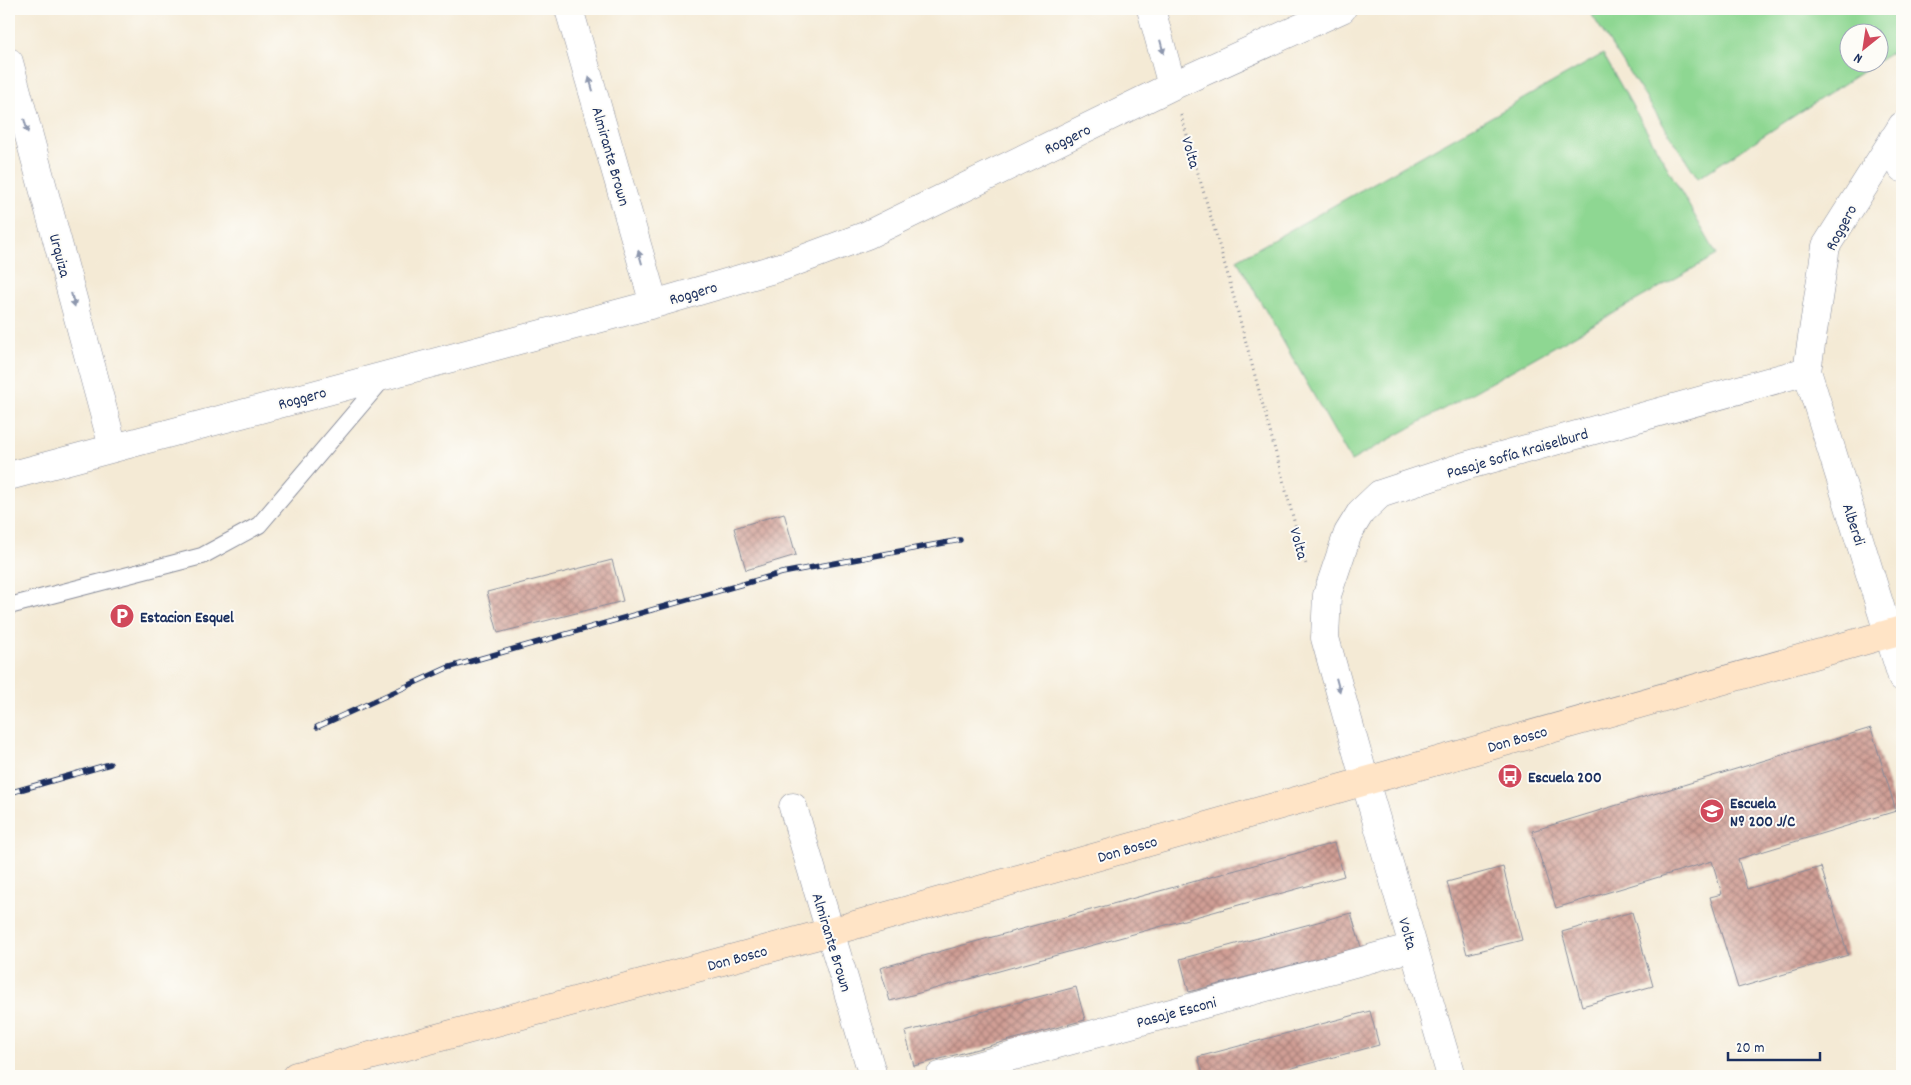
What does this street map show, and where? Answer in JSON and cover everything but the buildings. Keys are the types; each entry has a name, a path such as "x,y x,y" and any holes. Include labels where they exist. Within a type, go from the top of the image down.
{"street":[{"name":"Almirante Brown","path":"569,9 654,304"},
{"path":"1151,9 1172,86"},
{"name":"Roggero","path":"9,476 654,304 784,266 867,235 1172,86 1342,9"},
{"name":"Urquiza","path":"9,62 113,447"},
{"name":"Roggero","path":"1807,371 1826,246 1897,132"},
{"path":"1897,132 1902,168"},
{"name":"Alberdi","path":"1807,371 1896,632 1902,677"},
{"name":"Pasaje Sofía Kraiselburd","path":"1325,638 1327,595 1348,534 1361,512 1380,494 1465,466 1807,371"},
{"name":"Don Bosco","path":"296,1076 346,1069 1896,632"},
{"name":"Volta","path":"1325,638 1450,1076"},
{"name":"Almirante Brown","path":"793,807 873,1076"},
{"name":"Pasaje Esconi","path":"940,1076 1413,947"}],"lane":[{"path":"9,604 13,605 202,556 259,524 387,375"}],"path":[{"name":"Volta","path":"1172,86 1227,272 1307,570"}],"green space":[{"path":"1588,9 1902,9 1902,46 1888,55 1888,22 1838,22 1838,72 1862,72 1698,178"},
{"path":"1603,54 1717,255 1351,461 1237,260"}],"railway":[{"path":"317,727 447,668 782,573 960,540"},
{"path":"9,793 110,764"}],"place":[{"name":"Estacion Esquel","path":"122,616"},
{"name":"Escuela 200","path":"1510,776"},
{"name":"Escuela Nº 200 J/C","path":"1712,811"}]}
